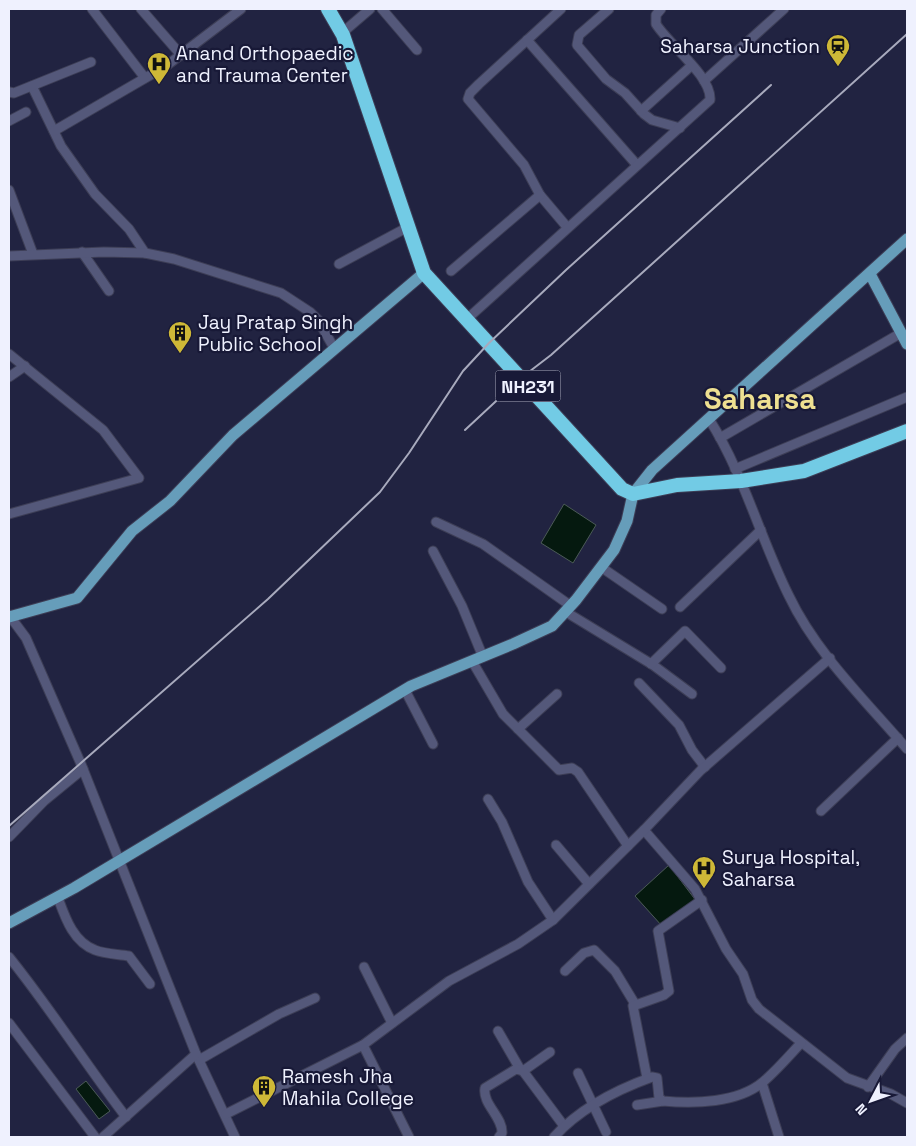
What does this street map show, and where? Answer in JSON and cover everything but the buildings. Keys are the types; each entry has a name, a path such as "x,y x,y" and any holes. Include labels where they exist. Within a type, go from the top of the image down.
{"highway":[{"name":"NH231","path":"328,9 342,33 424,273 622,488 633,494"},
{"path":"633,494 738,475 804,470 907,431"}],"main road":[{"path":"9,923 58,898 405,690 552,626 568,609 614,550 627,521 633,494 652,470 907,239"},
{"path":"9,617 77,598 132,531 170,500 233,436 424,273"},
{"path":"870,274 907,344"}],"street":[{"path":"92,9 145,78"},
{"path":"141,9 181,55"},
{"path":"54,131 181,55 241,9"},
{"path":"342,33 370,9"},
{"path":"382,9 418,50"},
{"path":"561,9 470,93 468,99 524,165 540,195 567,227"},
{"path":"609,9 579,35 577,45 606,79 621,89 652,120 680,128"},
{"path":"467,319 710,100 710,94 704,80 656,24 656,15 661,9"},
{"path":"704,80 784,9"},
{"path":"526,40 637,166"},
{"path":"9,92 14,93 91,62"},
{"path":"641,111 691,66"},
{"path":"32,86 61,146 83,178 129,230 145,253"},
{"path":"9,121 26,112"},
{"path":"9,190 33,254"},
{"path":"451,271 540,195"},
{"path":"339,264 408,227"},
{"path":"82,252 109,292"},
{"path":"9,256 82,252 145,253 174,259 281,294 310,312 318,320 334,348"},
{"path":"720,438 901,332"},
{"path":"9,354 103,430 139,478 9,514"},
{"path":"9,377 24,366"},
{"path":"738,475 907,397"},
{"path":"709,419 738,475 789,597 806,625 830,658 907,749"},
{"path":"436,522 483,544 568,609 651,664 692,694"},
{"path":"680,607 761,530"},
{"path":"433,551 462,606 477,659 497,706 559,770 572,768 578,772 628,846"},
{"path":"601,567 662,610"},
{"path":"9,617 26,638 83,769 198,1057 235,1137"},
{"path":"651,664 685,631 721,668"},
{"path":"226,1114 363,1045 449,981 518,944 553,920 705,767 830,658"},
{"path":"639,683 679,725 692,750 705,767"},
{"path":"405,690 433,744"},
{"path":"518,729 557,694"},
{"path":"821,811 898,738"},
{"path":"9,837 44,801 83,769"},
{"path":"488,799 502,822 528,882 553,920"},
{"path":"644,830 670,858 702,900 726,949 743,974 755,1004 837,1071 868,1087 890,1094 907,1103"},
{"path":"556,845 589,884"},
{"path":"58,898 68,924 84,944 96,951 129,956 150,984"},
{"path":"647,1078 632,1010 636,1004 664,995 669,991 658,931 702,900"},
{"path":"565,971 584,953 594,950 615,971 636,1004"},
{"path":"9,957 56,1018 96,1078 126,1117"},
{"path":"364,967 392,1023"},
{"path":"103,1137 198,1057 279,1014 315,998"},
{"path":"9,1022 95,1137"},
{"path":"498,1030 561,1133 593,1105 647,1078 655,1076 657,1078 659,1098 663,1101"},
{"path":"868,1087 895,1049 907,1038"},
{"path":"638,1105 663,1101 679,1103 725,1098 743,1093 762,1083 801,1043"},
{"path":"363,1045 409,1137"},
{"path":"499,1137 502,1133 502,1125 486,1097 485,1088 516,1069 522,1070 550,1052"},
{"path":"578,1072 606,1132"},
{"path":"762,1083 779,1137"}],"shaded area":[{"path":"564,504 596,525 573,563 541,543"},
{"path":"669,865 697,902 662,926 635,896"},
{"path":"86,1081 110,1111 99,1119 76,1089"}],"railway":[{"path":"465,430 521,378 551,355 907,34"},
{"path":"9,826 268,599 380,492 409,453 463,371 489,343 566,270 771,85"}],"place":[{"name":"Saharsa Junction","path":"838,67"},
{"name":"Anand Orthopaedic and Trauma Center","path":"159,85"},
{"name":"Jay Pratap Singh Public School","path":"180,354"},
{"name":"Surya Hospital, Saharsa","path":"704,889"},
{"name":"Ramesh Jha Mahila College","path":"264,1108"}],"district":[{"name":"Saharsa","path":"760,398"}]}
